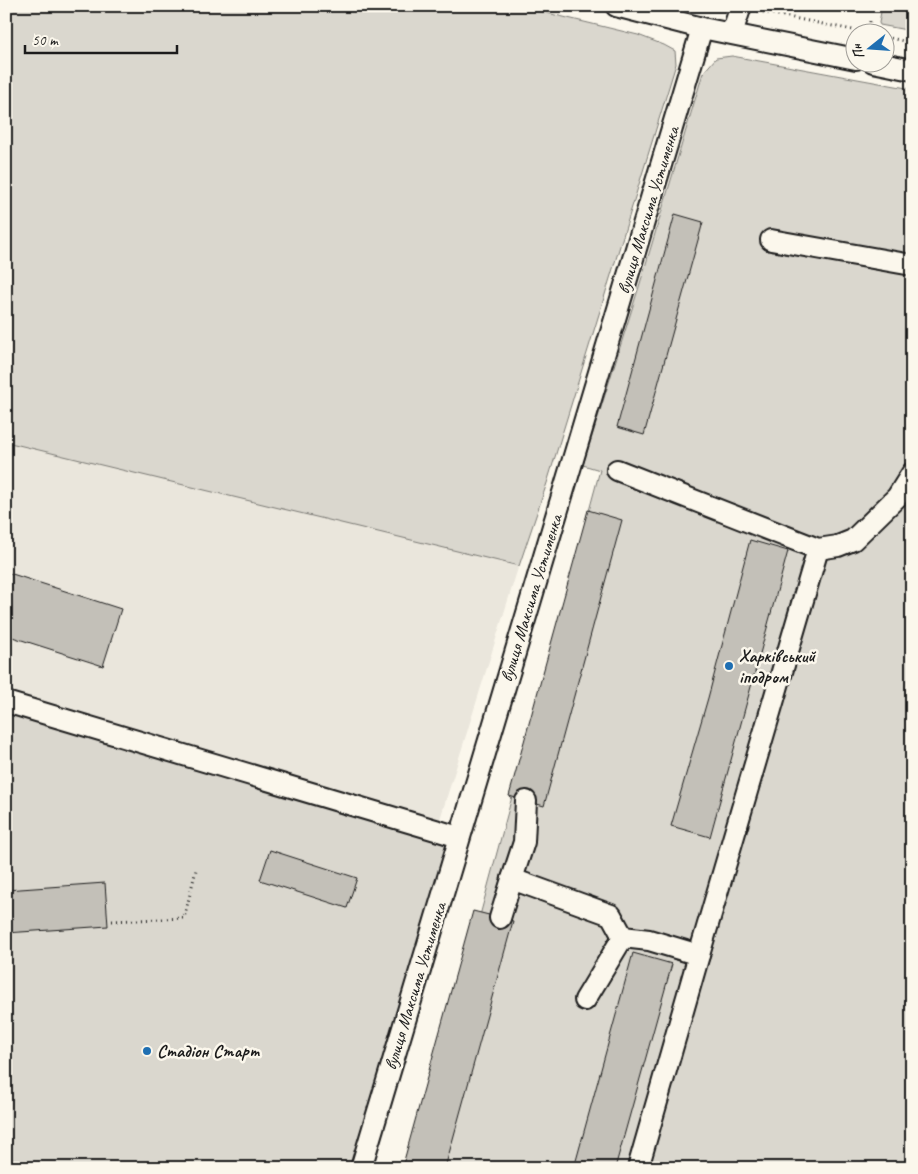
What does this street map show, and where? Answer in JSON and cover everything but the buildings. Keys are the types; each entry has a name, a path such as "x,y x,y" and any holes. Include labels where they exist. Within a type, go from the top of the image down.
{"street":[{"path":"616,6 702,28 846,57"},
{"path":"732,33 741,7"},
{"name":"вулиця Максима Устименка","path":"361,1168 702,28"},
{"path":"896,67 912,70"},
{"path":"771,240 912,265"},
{"path":"618,470 818,549 838,546 853,540 897,497 912,473"},
{"path":"638,1168 818,549"},
{"path":"6,702 459,837"},
{"path":"500,918 524,842 526,801"},
{"path":"512,879 610,916 623,937"},
{"path":"623,937 649,940 699,955"},
{"path":"585,1000 623,937"}],"path":[{"path":"741,7 846,29"},
{"path":"896,39 912,42"},
{"path":"112,921 184,918 196,870"}],"shaded area":[{"path":"6,6 518,6 638,35 675,51 676,64 547,483 519,566 6,442"},
{"path":"882,6 912,6 912,31 896,28 896,22 879,22"},
{"name":"Харківський іподром","path":"732,56 912,89 912,1168 412,1168 600,470 583,465 703,73 716,58"},
{"path":"6,354 541,494 440,819 6,700"},
{"path":"6,708 454,842 353,1168 6,1168"}],"place":[{"name":"Харківський іподром","path":"729,666"},
{"name":"Стадіон Старт","path":"147,1051"}]}
